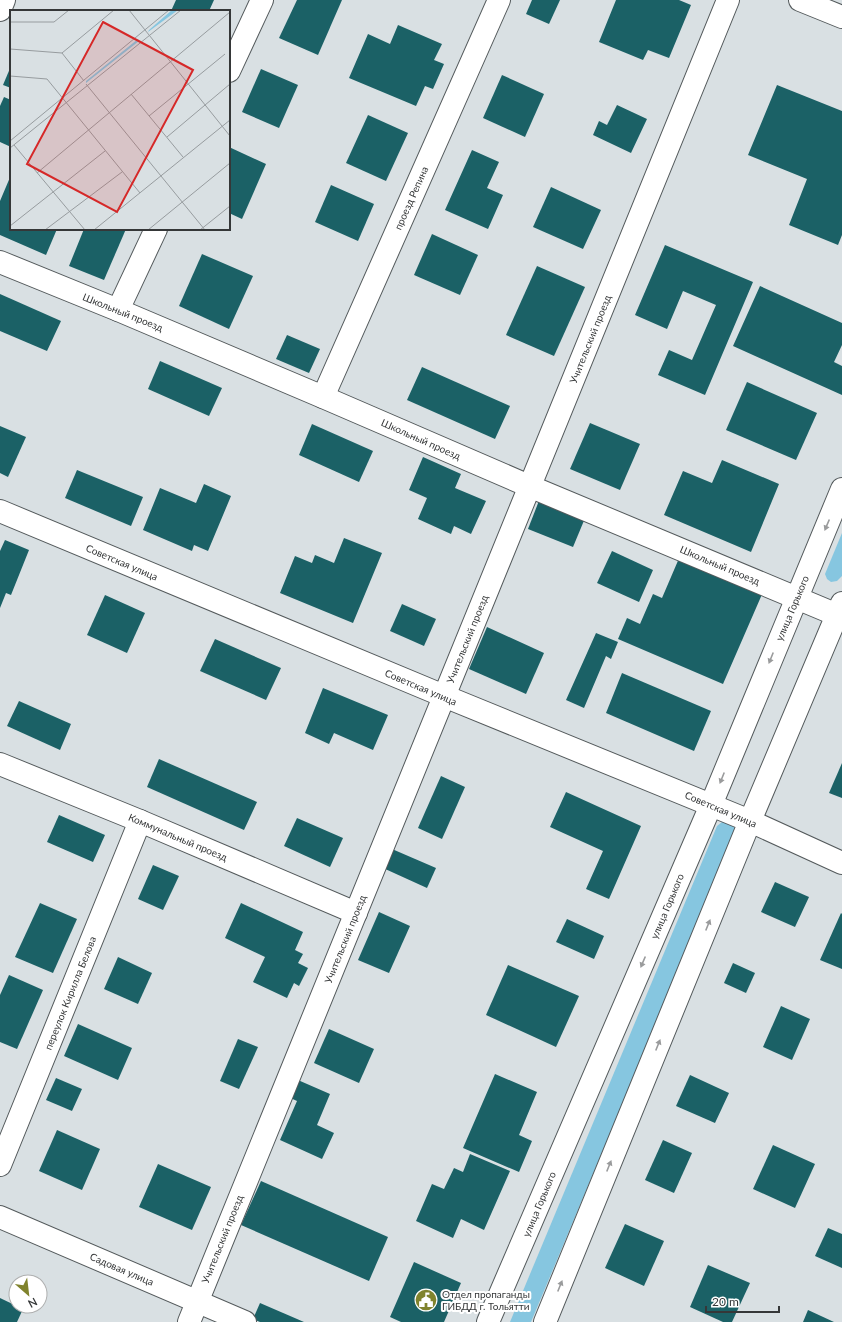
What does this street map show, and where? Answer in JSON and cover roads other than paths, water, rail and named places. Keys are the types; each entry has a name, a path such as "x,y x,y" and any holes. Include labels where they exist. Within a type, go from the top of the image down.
{"street":[{"path":"0,10 4,0"},
{"path":"230,69 262,0"},
{"name":"проезд Репина","path":"323,397 499,0"},
{"name":"Учительский проезд","path":"188,1322 728,0"},
{"path":"800,0 842,17"},
{"path":"118,310 156,230"},
{"name":"Школьный проезд","path":"0,262 118,310 529,486 796,597 840,612"},
{"name":"улица Горького","path":"488,1322 711,805 842,489"},
{"name":"Советская улица","path":"0,511 444,696 750,821 842,862"},
{"path":"545,1322 750,821 840,612"},
{"name":"Коммунальный проезд","path":"0,764 140,821 356,913"},
{"name":"переулок Кирилла Белова","path":"0,1165 140,821"},
{"name":"Садовая улица","path":"0,1217 244,1322"}],"place":[{"name":"Отдел пропаганды ГИБДД г. Тольятти","path":"426,1300"}]}
